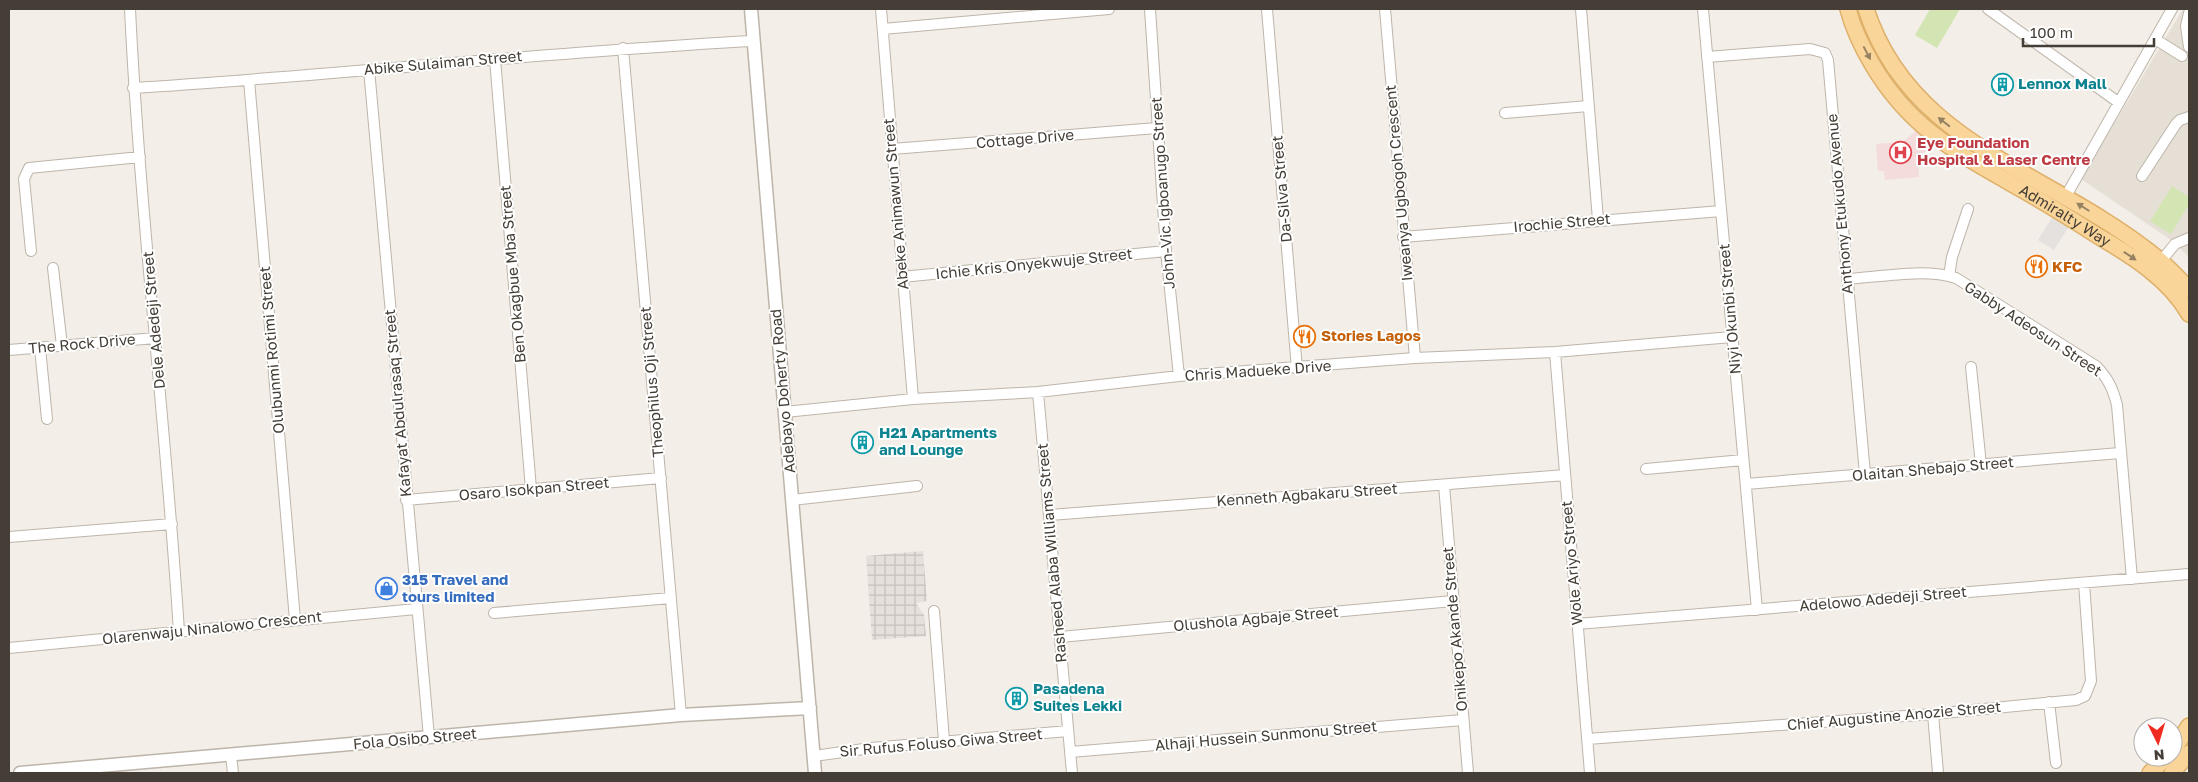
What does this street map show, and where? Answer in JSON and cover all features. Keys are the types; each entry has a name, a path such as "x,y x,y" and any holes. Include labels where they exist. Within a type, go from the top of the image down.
{"main road":[{"name":"Admiralty Way","path":"1848,9 1866,52 1879,75 1891,93 1917,122 1952,149 2110,243 2145,266 2172,292 2189,314"},
{"name":"Admiralty Way","path":"1866,9 1878,42 1908,87 1922,103 1962,136 2066,196 2127,235 2161,261 2189,290"},
{"path":"2172,773 2189,753"}],"street":[{"name":"Dele Adedeji Street","path":"130,9 134,88 172,524 179,632"},
{"name":"Adebayo Doherty Road","path":"751,9 752,42 815,773"},
{"name":"Abeke Animawun Street","path":"881,9 913,399"},
{"path":"883,29 1109,9"},
{"name":"John-Vic Igboanugo Street","path":"1150,9 1166,251 1179,376"},
{"name":"Da-Silva Street","path":"1267,9 1297,369"},
{"name":"Iweanya Ugbogoh Crescent","path":"1385,9 1403,236 1415,358"},
{"path":"1580,9 1598,220"},
{"name":"Niyi Okunbi Street","path":"1703,9 1757,610"},
{"path":"1988,9 2118,102"},
{"path":"2066,196 2172,9"},
{"path":"2155,39 2187,53 2186,26 2189,13"},
{"name":"Abike Sulaiman Street","path":"134,88 623,48 752,42"},
{"name":"Theophilus Oji Street","path":"623,48 681,715"},
{"name":"Anthony Etukudo Avenue","path":"1707,57 1810,49 1825,53 1828,60 1864,474"},
{"name":"Ben Okagbue Mba Street","path":"495,59 531,489"},
{"name":"Kafayat Abdulrasaq Street","path":"369,69 406,500 429,738"},
{"name":"Olubunmi Rotimi Street","path":"249,80 295,620"},
{"path":"1505,113 1588,106"},
{"path":"2142,176 2176,124 2189,116"},
{"name":"Cottage Drive","path":"892,149 1158,128"},
{"path":"31,251 24,179 24,175 29,168 140,157"},
{"path":"1949,276 1955,248 1968,209"},
{"name":"Irochie Street","path":"1403,236 1721,211"},
{"path":"2161,261 2175,244 2189,238"},
{"name":"Ichie Kris Onyekwuje Street","path":"902,277 1166,251"},
{"path":"53,268 62,346"},
{"name":"Gabby Adeosun Street","path":"1847,279 1926,274 1949,276 2096,366 2106,376 2113,389 2117,405 2132,579"},
{"name":"Chris Madueke Drive","path":"785,412 913,399 1038,392 1179,376 1297,369 1415,358 1555,352 1732,337"},
{"name":"The Rock Drive","path":"9,350 156,338"},
{"path":"40,348 47,419"},
{"name":"Wole Ariyo Street","path":"1555,352 1590,773"},
{"path":"1971,368 1981,465"},
{"name":"Rasheed Alaba Williams Street","path":"1038,392 1072,773"},
{"name":"Olaitan Shebajo Street","path":"1746,484 2120,453"},
{"path":"1646,470 1743,460"},
{"name":"Kenneth Agbakaru Street","path":"1050,515 1565,475"},
{"name":"Osaro Isokpan Street","path":"406,500 660,478"},
{"name":"Onikepo Akande Street","path":"1444,485 1468,773"},
{"path":"792,500 917,486"},
{"path":"9,537 172,524"},
{"name":"Adelowo Adedeji Street","path":"1577,624 2189,574"},
{"name":"Chief Augustine Anozie Street","path":"1587,739 1933,714 2076,700 2085,696 2091,681 2084,583"},
{"path":"494,613 671,598"},
{"name":"Olushola Agbaje Street","path":"1060,637 1453,601"},
{"name":"Olarenwaju Ninalowo Crescent","path":"9,648 416,609"},
{"path":"934,610 944,742"},
{"path":"2049,702 2056,763"},
{"name":"Fola Osibo Street","path":"20,773 99,770 231,755 681,715 810,708"},
{"path":"1933,714 1938,773"},
{"name":"Alhaji Hussein Sunmonu Street","path":"1070,752 1463,720"},
{"name":"Sir Rufus Foluso Giwa Street","path":"814,756 871,748 1068,731"},
{"path":"231,755 233,773"}],"shaded area":[{"path":"2183,9 2189,9 2189,257 2171,240 2081,179"},
{"name":"Eye Foundation Hospital & Laser Centre","path":"1919,128 1935,140 1918,160 1919,177 1885,180 1884,171 1878,171 1876,144 1903,142"},
{"path":"2055,213 2071,223 2054,250 2038,240"},
{"path":"923,551 927,601 916,603 924,615 926,636 872,640 866,556"}],"green space":[{"path":"1930,9 1960,9 1937,48 1915,35"},
{"path":"2172,186 2189,197 2189,204 2171,234 2150,221"}],"place":[{"name":"Lennox Mall","path":"2002,84"},
{"name":"Eye Foundation Hospital & Laser Centre","path":"1901,152"},
{"name":"KFC","path":"2036,267"},
{"name":"Stories Lagos","path":"1305,336"},
{"name":"H21 Apartments and Lounge","path":"863,442"},
{"name":"315 Travel and tours limited","path":"386,589"},
{"name":"Pasadena Suites Lekki","path":"1017,698"}]}
